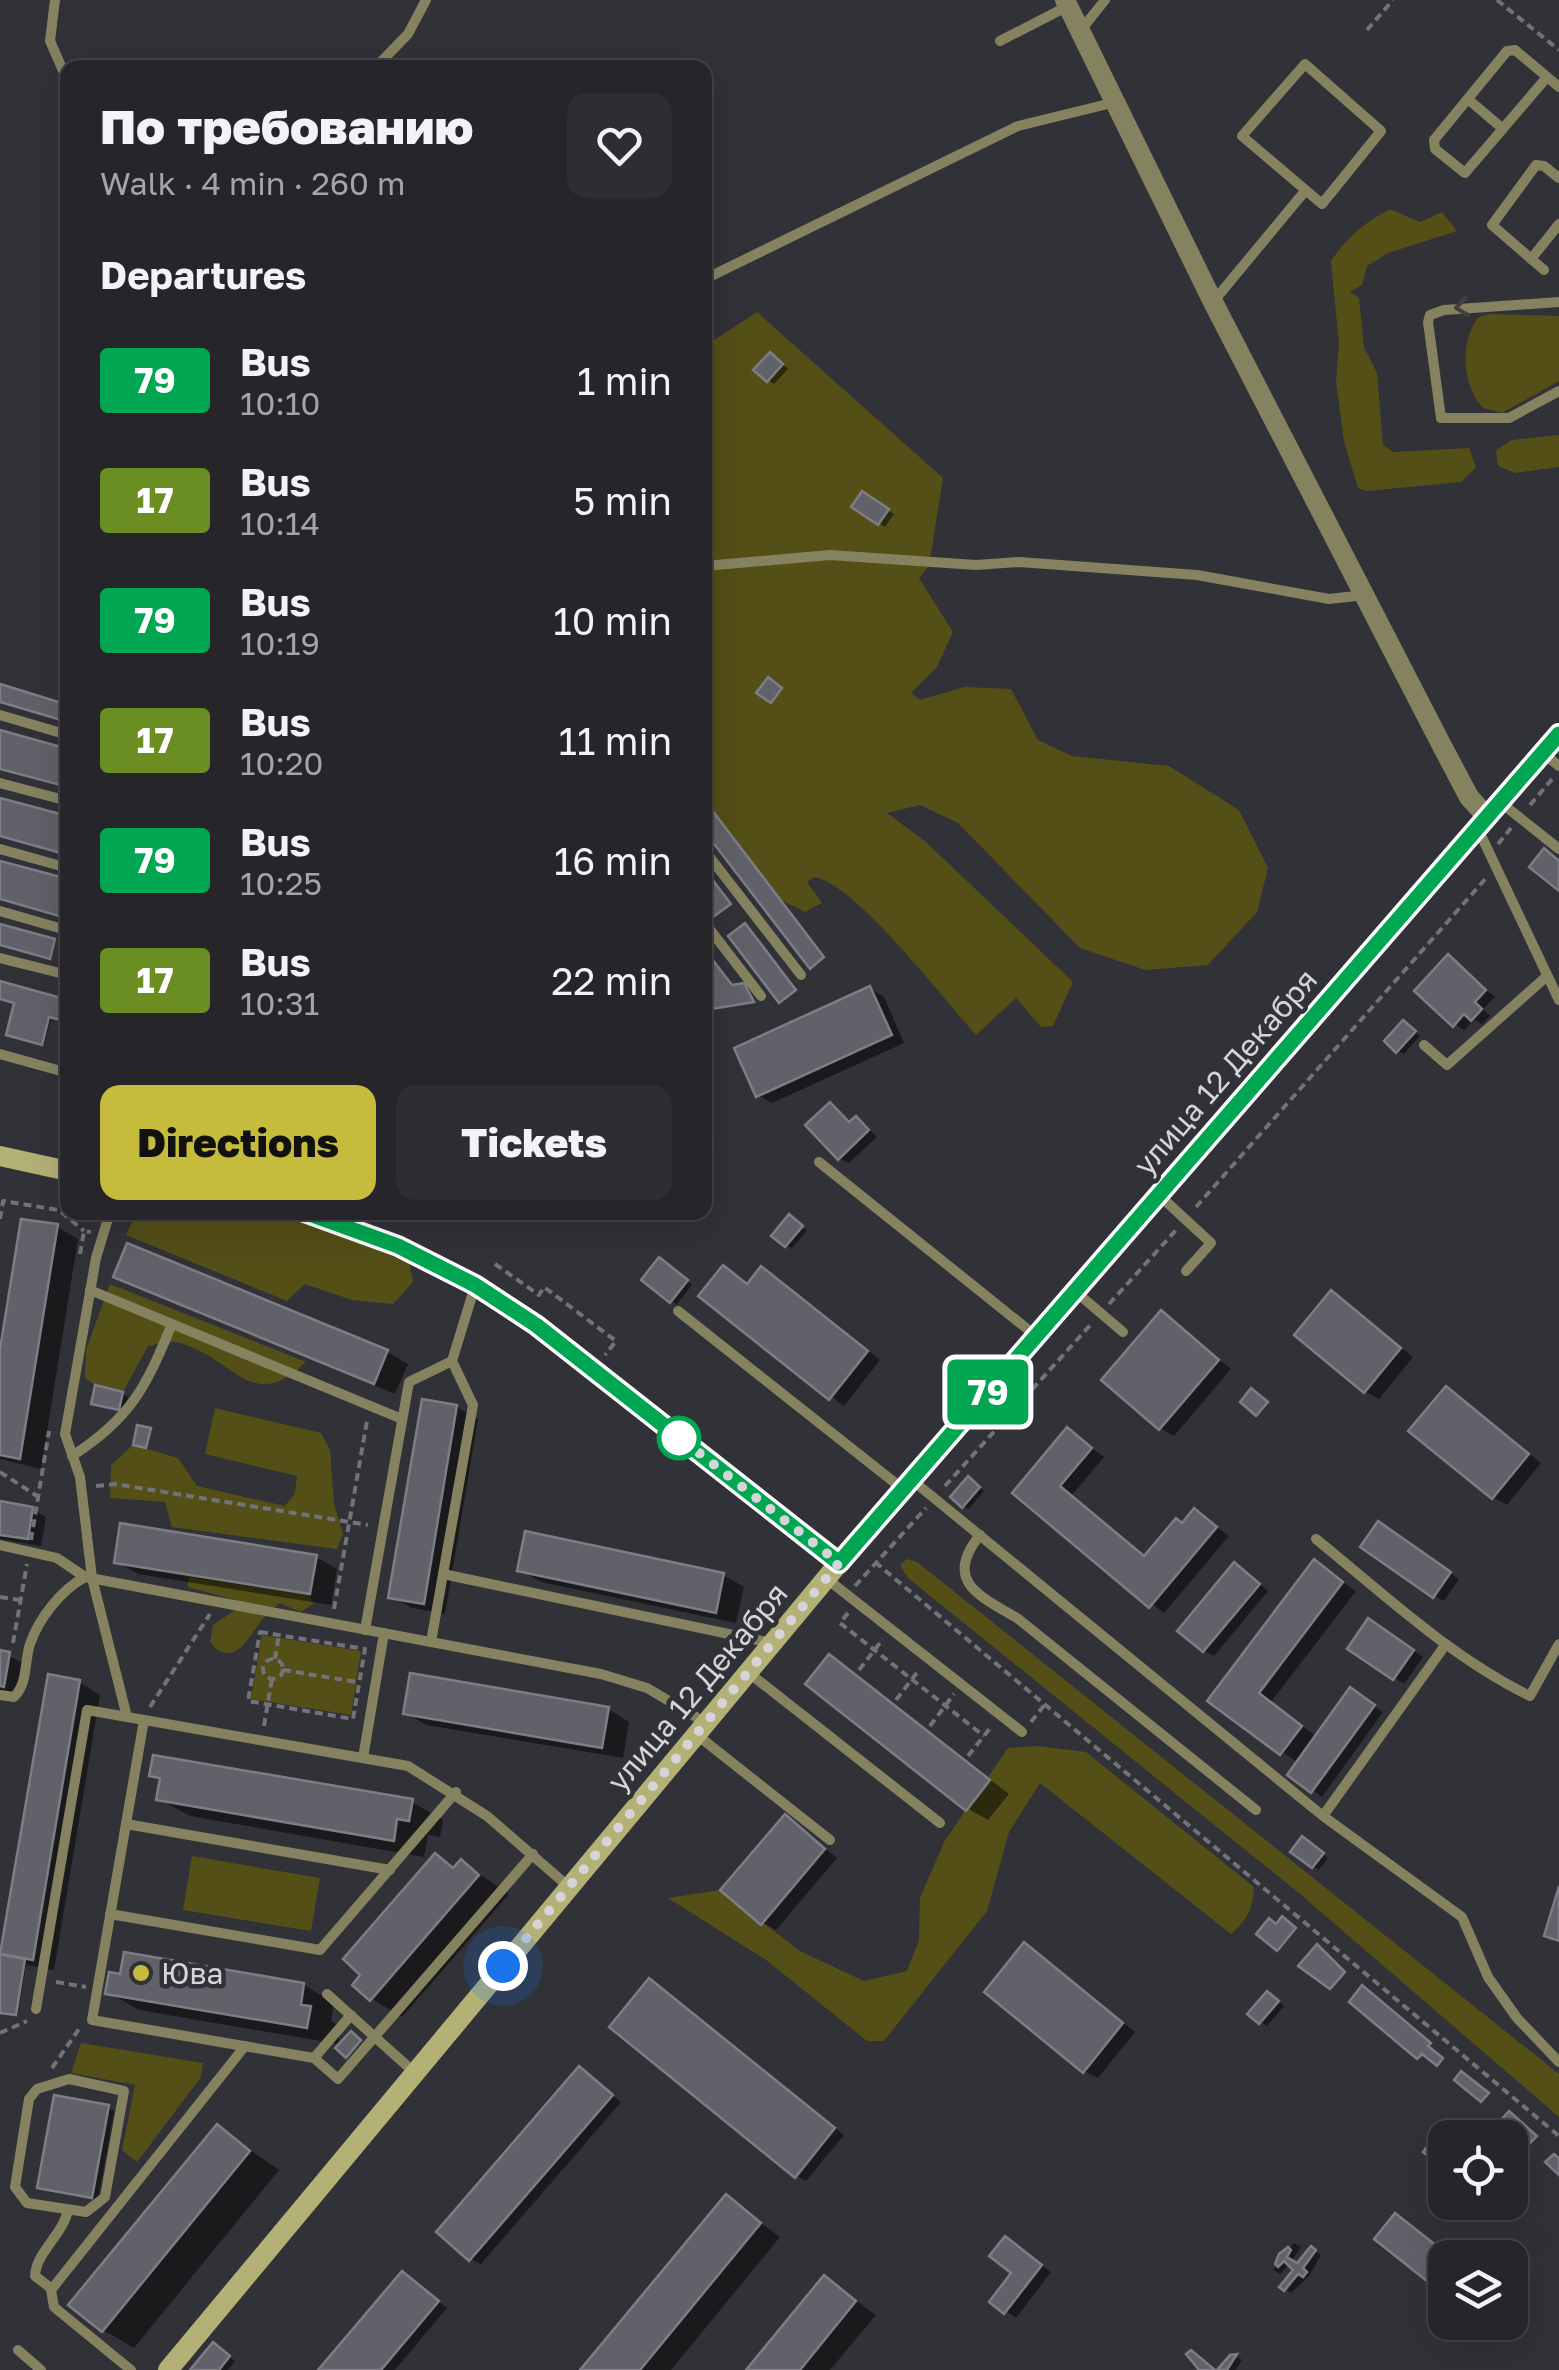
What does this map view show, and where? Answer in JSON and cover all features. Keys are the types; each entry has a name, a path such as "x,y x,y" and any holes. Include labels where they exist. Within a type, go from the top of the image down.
{"main road":[{"name":"улица 12 Декабря","path":"168,2370 833,1571 1488,816 1551,760 1559,734"},
{"path":"0,1156 60,1169"},
{"path":"326,1220 398,1246 475,1285 536,1325 833,1571"}],"street":[{"path":"1067,3 1213,302 1468,797 1488,816"}],"lane":[{"path":"55,0 50,41 60,64"},
{"path":"383,60 408,34 426,0"},
{"path":"1080,31 1106,0"},
{"path":"1000,41 1067,3"},
{"path":"1547,78 1468,171 1461,172 1435,148 1434,140 1511,49 1559,87"},
{"path":"1305,64 1381,131 1324,202 1305,191 1242,136 1305,64"},
{"path":"1468,100 1504,129"},
{"path":"712,276 1018,126 1116,102"},
{"path":"1544,270 1492,225 1536,165 1544,166 1559,178"},
{"path":"1213,302 1305,191"},
{"path":"1531,260 1559,224"},
{"path":"1559,302 1444,310 1430,315 1428,322 1437,415 1441,418 1508,418 1559,391"},
{"path":"712,565 830,555 976,565 1019,562 1198,575 1329,599 1366,595"},
{"path":"0,715 60,733"},
{"path":"0,783 60,799"},
{"path":"1488,816 1559,849"},
{"path":"1488,816 1494,869 1559,1000"},
{"path":"0,849 60,866"},
{"path":"712,859 800,975"},
{"path":"0,912 60,931"},
{"path":"712,932 761,996"},
{"path":"0,958 60,973"},
{"path":"1424,1046 1448,1065 1547,976"},
{"path":"0,1054 60,1071"},
{"path":"820,1162 1037,1336"},
{"path":"1158,1194 1212,1243 1186,1271"},
{"path":"107,1220 90,1290 65,1434 82,1489 88,1578 127,1717"},
{"path":"431,1642 473,1404 452,1361 475,1285"},
{"path":"90,1290 402,1418"},
{"path":"1076,1292 1123,1332"},
{"path":"678,1311 908,1485 935,1498 1324,1816 1462,1917 1488,1977 1517,2018 1559,2062"},
{"path":"72,1456 127,1415 148,1380 172,1324"},
{"path":"366,1630 409,1382 452,1361"},
{"path":"980,1535 964,1565 965,1578 974,1591 1017,1618 1256,1810"},
{"path":"1316,1539 1446,1644 1494,1678 1530,1696 1559,1644"},
{"path":"0,1546 57,1558 88,1578 601,1674 648,1688 830,1840"},
{"path":"833,1571 852,1599 1022,1732"},
{"path":"443,1574 772,1643"},
{"path":"0,1695 14,1697 22,1689 30,1643 65,1590 88,1578"},
{"path":"362,1758 384,1633"},
{"path":"1324,1816 1446,1644"},
{"path":"749,1674 940,1824"},
{"path":"36,2008 87,1710 408,1766 456,1792 569,1887"},
{"path":"144,1720 92,2020 314,2058 338,2079 533,1854"},
{"path":"110,1914 320,1950 456,1792"},
{"path":"126,1824 390,1870"},
{"path":"328,1994 415,2073"},
{"path":"314,2058 351,2015"},
{"path":"131,2370 54,2307 50,2299 52,2289 245,2046"},
{"path":"69,2079 124,2091 105,2197 86,2212 28,2203 15,2187 29,2099 47,2084 69,2079"},
{"path":"52,2289 36,2276 36,2265 64,2228 68,2210"},
{"path":"18,2350 41,2370"}],"path":[{"path":"1367,30 1393,0"},
{"path":"1497,0 1559,50"},
{"path":"984,1736 840,1623 852,1599 877,1563 1186,1220 1494,869"},
{"path":"0,1219 2,1201 60,1212"},
{"path":"70,1220 84,1231 103,1234"},
{"path":"78,1269 84,1231"},
{"path":"495,1264 539,1295 544,1288 616,1341 603,1356"},
{"path":"332,1623 370,1405"},
{"path":"12,1651 51,1420"},
{"path":"0,1472 37,1496"},
{"path":"82,1489 115,1484 383,1527"},
{"path":"856,1546 1559,2136"},
{"path":"0,1597 21,1600"},
{"path":"144,1720 218,1602"},
{"path":"264,1667 275,1659 282,1614"},
{"path":"859,1670 891,1629"},
{"path":"260,1632 365,1649 353,1719 248,1701 254,1665 260,1632"},
{"path":"275,1659 283,1670 359,1682"},
{"path":"896,1700 928,1659"},
{"path":"254,1665 264,1667 272,1678"},
{"path":"261,1740 272,1678 283,1670"},
{"path":"930,1726 962,1685"},
{"path":"1022,1732 1046,1702"},
{"path":"968,1756 1000,1715"},
{"path":"41,1980 98,1989"},
{"path":"47,2084 44,2080 94,2006"},
{"path":"0,2033 25,2024 36,2008"}],"shaded area":[{"path":"1390,209 1420,222 1442,212 1457,231 1388,253 1367,266 1362,285 1350,292 1359,298 1364,347 1377,373 1383,445 1394,452 1469,448 1476,467 1461,482 1367,491 1358,488 1344,441 1336,381 1339,344 1331,261 1357,231"},
{"path":"757,312 943,478 929,566 919,578 953,632 937,667 911,693 920,700 964,687 1011,689 1038,740 1072,756 1169,766 1239,810 1268,868 1257,912 1208,965 1145,970 1080,948 958,823 920,805 887,813 926,842 1073,982 1053,1026 1041,1027 1016,998 976,1035 875,921 831,884 814,877 807,882 822,903 805,912 781,900 712,810 712,341"},
{"path":"1559,316 1559,381 1502,413 1483,408 1467,376 1468,338 1479,317"},
{"path":"1559,435 1559,467 1515,473 1498,466 1496,450 1512,440"},
{"path":"133,1220 296,1220 409,1261 413,1282 393,1304 352,1300 305,1284 287,1301 126,1235"},
{"path":"110,1284 306,1362 271,1384 257,1383 199,1350 169,1342 148,1346 123,1392 95,1385 85,1378 86,1350"},
{"path":"215,1408 321,1433 330,1450 334,1503 343,1534 337,1549 172,1527 165,1502 110,1498 111,1465 133,1445 178,1458 197,1486 285,1506 295,1493 297,1476 205,1454"},
{"path":"907,1559 917,1562 1559,2074 1559,2117 1300,1894 908,1578 900,1565"},
{"path":"188,1577 308,1595 314,1603 301,1612 279,1603 239,1649 225,1653 210,1642 213,1625 234,1611 235,1600 188,1587"},
{"path":"262,1635 361,1651 351,1715 251,1699"},
{"path":"1037,1746 1086,1752 1254,1887 1251,1908 1241,1924 1231,1934 1040,1783 1009,1832 987,1911 884,2041 867,2041 766,1960 668,1898 720,1890 800,1951 864,1981 907,1971 919,1940 920,1898 944,1842 1008,1748"},
{"path":"192,1856 320,1878 311,1931 183,1910"},
{"path":"81,2043 203,2063 201,2077 137,2162 122,2150 135,2085 71,2073"}],"building":[{"path":"770,352 783,364 767,382 753,370"},
{"path":"862,491 889,509 878,525 851,507"},
{"path":"768,677 782,688 771,703 756,693"},
{"path":"0,684 60,703 60,720 0,702"},
{"path":"0,730 60,747 60,785 0,769"},
{"path":"0,798 60,814 60,853 0,836"},
{"path":"712,810 824,957 810,969 712,841"},
{"path":"1544,848 1559,861 1559,891 1529,867"},
{"path":"0,861 60,877 59,916 0,899"},
{"path":"712,879 731,904 712,916"},
{"path":"745,923 796,990 779,1003 728,936"},
{"path":"0,924 55,939 50,959 0,945"},
{"path":"1448,954 1486,990 1475,1002 1482,1009 1471,1021 1464,1014 1453,1027 1414,991"},
{"path":"712,959 732,985 744,983 754,1002 712,1009"},
{"path":"0,981 60,998 60,1020 49,1017 42,1045 6,1035 14,1003 0,999"},
{"path":"870,986 892,1035 756,1097 734,1048"},
{"path":"1403,1020 1416,1031 1396,1053 1384,1041"},
{"path":"830,1102 849,1122 856,1116 869,1130 838,1160 805,1125"},
{"path":"789,1214 803,1226 785,1247 771,1236"},
{"path":"21,1219 58,1224 20,1459 0,1455 0,1349"},
{"path":"127,1243 388,1350 374,1384 113,1277"},
{"path":"659,1257 688,1280 670,1303 641,1280"},
{"path":"723,1265 747,1284 761,1266 868,1351 829,1400 698,1296"},
{"path":"1331,1290 1401,1348 1364,1393 1294,1335"},
{"path":"1161,1310 1219,1360 1159,1430 1101,1380"},
{"path":"95,1385 123,1392 119,1410 91,1404"},
{"path":"1446,1386 1529,1454 1492,1499 1408,1431"},
{"path":"1251,1388 1268,1402 1256,1416 1240,1402"},
{"path":"422,1399 457,1405 424,1604 388,1598"},
{"path":"137,1425 151,1428 146,1448 133,1445"},
{"path":"1067,1427 1092,1448 1060,1486 1144,1556 1176,1518 1182,1523 1194,1508 1217,1527 1149,1608 1012,1493"},
{"path":"968,1476 980,1487 962,1508 950,1497"},
{"path":"0,1501 33,1507 28,1539 0,1535"},
{"path":"1378,1521 1451,1572 1433,1598 1360,1547"},
{"path":"120,1523 317,1555 310,1594 114,1563"},
{"path":"525,1531 724,1573 716,1613 517,1571"},
{"path":"1314,1559 1343,1582 1259,1693 1302,1726 1280,1755 1207,1701"},
{"path":"1234,1562 1260,1584 1203,1652 1177,1631"},
{"path":"1368,1618 1414,1650 1393,1680 1347,1649"},
{"path":"0,1650 10,1652 4,1687 0,1686"},
{"path":"829,1654 990,1780 966,1811 805,1684"},
{"path":"410,1673 609,1707 602,1748 403,1714"},
{"path":"48,1674 80,1680 33,1960 0,1954"},
{"path":"1350,1687 1375,1705 1311,1793 1287,1775"},
{"path":"153,1755 413,1799 409,1821 397,1819 394,1841 156,1800 160,1778 149,1776"},
{"path":"785,1814 825,1849 761,1925 720,1890"},
{"path":"1302,1836 1324,1853 1312,1868 1290,1852"},
{"path":"435,1853 453,1868 461,1859 479,1875 370,2001 352,1985 360,1975 343,1959"},
{"path":"1559,1886 1559,1941 1544,1936"},
{"path":"1282,1916 1296,1928 1277,1951 1256,1934 1269,1918 1276,1924"},
{"path":"1024,1942 1123,2023 1083,2073 984,1992"},
{"path":"1317,1944 1345,1972 1330,1989 1298,1966"},
{"path":"124,1952 304,1983 301,2005 311,2006 307,2028 105,1994 109,1972 120,1974"},
{"path":"0,1954 25,1959 16,2015 0,2013"},
{"path":"649,1978 835,2128 795,2178 609,2027"},
{"path":"1362,1985 1431,2043 1428,2046 1443,2058 1437,2066 1422,2054 1417,2059 1349,2002"},
{"path":"1267,1991 1279,2001 1259,2024 1247,2014"},
{"path":"351,2031 361,2040 346,2058 335,2048"},
{"path":"579,2066 613,2095 469,2261 436,2232"},
{"path":"1461,2071 1489,2093 1481,2102 1454,2080"},
{"path":"54,2095 109,2105 92,2198 37,2188"},
{"path":"1509,2111 1519,2120 1501,2120"},
{"path":"217,2124 250,2151 102,2332 68,2305"},
{"path":"1528,2128 1537,2136 1528,2145"},
{"path":"1554,2154 1559,2158 1559,2175 1545,2162"},
{"path":"726,2194 761,2223 640,2370 580,2370"},
{"path":"1395,2213 1429,2240 1428,2282 1374,2239"},
{"path":"1005,2236 1042,2265 1004,2314 989,2302 1011,2273 989,2256"},
{"path":"1311,2246 1316,2250 1303,2268 1307,2272 1303,2277 1298,2274 1284,2291 1279,2287 1293,2270 1284,2261 1278,2267 1275,2264 1279,2254 1288,2247 1291,2250 1287,2257 1297,2263"},
{"path":"402,2271 439,2301 381,2370 318,2370"},
{"path":"824,2275 856,2301 800,2370 746,2370"},
{"path":"213,2342 230,2356 219,2370 190,2370"},
{"path":"1191,2350 1215,2370 1199,2370 1186,2354"},
{"path":"1237,2354 1227,2370 1217,2370 1230,2355"}],"bus line":[{"name":"79","path":"326,1220 398,1246 475,1285 536,1325 839,1563 1559,734"}],"place":[{"name":"Юва","path":"141,1973"}],"route":[{"path":"503,1966 839,1563 670,1430 679,1438"}]}
